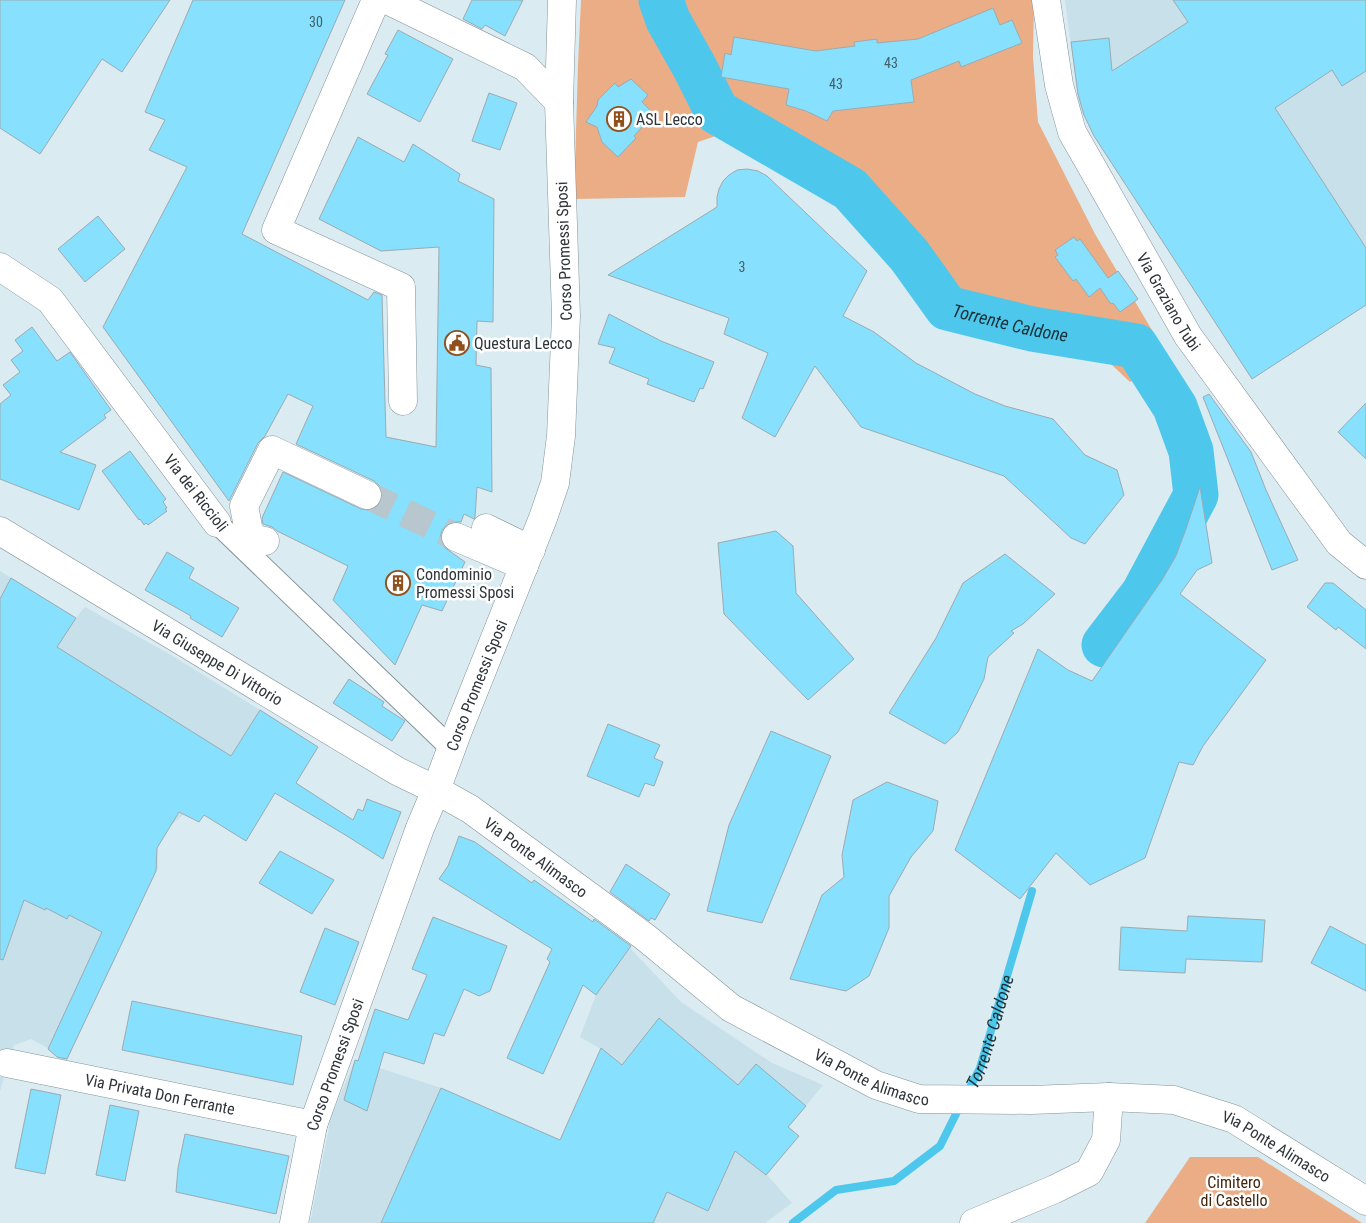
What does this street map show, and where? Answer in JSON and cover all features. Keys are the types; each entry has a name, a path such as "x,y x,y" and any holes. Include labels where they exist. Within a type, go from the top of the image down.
{"street":[{"path":"376,0 276,230 401,287 403,401"},
{"path":"386,0 525,67 559,102"},
{"name":"Corso Promessi Sposi","path":"294,1223 313,1124 420,828 543,518 555,483 561,436 566,316 559,102 562,0"},
{"name":"Via Graziano Tubi","path":"1046,0 1059,85 1072,132 1188,336 1339,543 1366,566"},
{"name":"Via dei Riccioli","path":"0,268 50,300 217,523 452,748"},
{"path":"265,541 258,541 249,532 244,506 272,450 368,495"},
{"path":"486,528 527,558"},
{"name":"Via Giuseppe Di Vittorio","path":"0,531 397,771 436,790"},
{"path":"456,537 527,558"},
{"name":"Via Ponte Alimasco","path":"436,790 470,810 637,931 731,1008 876,1085 919,1099 1031,1100 1109,1097 1174,1100 1234,1119 1366,1202"},
{"name":"Via Privata Don Ferrante","path":"7,1064 313,1124"},
{"path":"974,1223 1055,1189 1089,1172 1106,1140 1109,1097"}],"shaded area":[{"path":"1065,0 1366,0 1366,305 1252,379 1094,136 1079,107"},
{"path":"0,571 76,618 85,607 171,655 260,710 226,763 184,814 171,825 157,848 158,868 66,1062 59,1059 48,1048 31,1039 14,1045 0,1091"},
{"path":"630,948 681,1002 772,1063 823,1085 789,1127 799,1136 767,1175 792,1203 765,1223 310,1223 331,1117 355,1060 441,1088 560,1140 601,1049 580,1037 596,995"}],"green space":[{"path":"581,0 1034,0 1033,57 1038,122 1095,234 1156,337 1161,364 1130,382 1094,348 996,328 962,324 933,308 923,297 909,255 850,189 784,150 724,133 698,142 685,197 574,199"},
{"name":"Cimitero di Castello","path":"1190,1157 1258,1157 1362,1223 1145,1223"}],"building":[{"path":"0,0 170,0 122,72 102,59 40,154 0,128"},
{"path":"193,0 345,0 242,234 368,300 374,292 382,295 386,437 436,447 439,247 381,251 319,219 358,137 404,162 413,144 460,174 458,181 494,199 493,322 477,321 476,365 491,368 492,492 477,487 474,519 464,514 461,522 447,524 442,530 440,538 444,547 465,562 442,611 422,605 395,665 333,600 348,566 263,524 262,518 283,472 361,509 369,510 375,508 381,501 382,493 380,486 374,481 296,444 313,406 288,394 265,436 258,443 229,501 103,327 187,167 149,150 165,120 145,112"},
{"path":"472,0 523,0 505,36 485,25 482,29 463,19"},
{"path":"1173,0 1366,0 1366,71 1342,86 1332,70 1275,108 1366,248 1366,305 1252,379 1094,136 1084,115 1078,94 1071,42 1109,38 1112,71 1188,22"},
{"path":"993,8 1000,25 1012,20 1022,43 961,67 959,61 911,80 914,102 833,111 827,121 806,111 786,105 789,89 721,77 725,53 731,55 734,37 816,51 855,46 854,42 877,39 877,43 918,39"},
{"path":"398,30 453,59 420,122 367,94 388,55 385,54"},
{"name":"ASL Lecco","path":"631,79 648,95 642,102 654,114 634,136 636,138 618,157 602,142 597,127 586,122 597,106 598,100 615,83 618,87"},
{"path":"489,93 517,103 500,150 472,141"},
{"path":"737,170 758,171 767,176 867,271 843,316 874,332 916,363 975,394 1005,406 1053,419 1085,455 1117,470 1124,495 1085,544 1071,538 1004,476 861,427 815,366 775,437 742,418 768,353 724,334 729,318 608,275 717,207 717,197 723,181"},
{"path":"98,216 125,249 85,282 58,249"},
{"path":"1074,237 1077,241 1080,239 1108,278 1118,271 1138,299 1120,312 1113,303 1111,304 1100,288 1089,297 1076,279 1073,281 1055,257 1058,255 1055,250"},
{"path":"609,314 661,341 714,362 703,389 700,388 694,402 647,384 649,379 609,363 615,348 598,344"},
{"path":"32,327 57,361 70,352 111,410 104,415 106,418 60,452 96,465 79,510 0,479 0,404 11,395 3,385 20,372 11,360 23,351 15,340"},
{"path":"1209,394 1251,452 1298,560 1272,570 1203,397"},
{"path":"1366,403 1366,459 1338,432"},
{"path":"130,451 166,499 163,502 167,511 148,525 146,523 144,525 139,520 102,471"},
{"path":"1200,487 1212,563 1197,570 1180,594 1266,660 1203,746 1193,765 1179,762 1145,858 1090,885 1056,853 1020,899 955,850 1038,649 1068,670 1092,681 1162,580 1176,556"},
{"path":"776,531 793,546 796,593 854,659 808,700 724,614 718,543"},
{"path":"167,552 194,568 189,578 239,608 222,637 190,618 191,616 145,590"},
{"path":"1005,554 1055,594 1023,624 1011,631 1014,633 988,657 984,679 958,732 945,744 889,713 936,638 963,583"},
{"path":"11,578 76,618 57,647 231,756 260,710 318,747 296,783 353,820 358,809 363,811 367,799 401,812 383,859 275,793 246,841 204,815 199,822 179,812 157,848 156,871 67,1059 57,1057 48,1049 102,932 69,915 67,919 46,908 45,910 24,900 3,960 0,959 0,599"},
{"path":"1325,583 1333,583 1366,610 1366,649 1338,627 1336,630 1307,607"},
{"path":"349,679 384,702 382,706 405,721 392,741 333,703"},
{"path":"608,724 660,745 654,758 663,762 654,786 645,783 639,797 587,776"},
{"path":"771,731 831,756 762,923 707,911 729,825"},
{"path":"887,782 938,801 933,831 911,857 889,896 889,928 869,976 846,991 790,979 822,895 844,877 842,855 853,800"},
{"path":"459,836 475,842 532,883 534,880 593,922 594,919 631,946 596,995 583,985 543,1074 507,1058 550,962 547,959 552,949 439,879 448,866"},
{"path":"280,851 334,880 312,914 259,883"},
{"path":"626,864 670,894 655,920 651,918 649,921 610,892"},
{"path":"1188,916 1265,920 1262,962 1186,959 1185,973 1119,970 1121,927 1187,931"},
{"path":"433,917 507,946 490,991 479,996 464,989 444,1036 434,1033 424,1064 384,1052 367,1111 344,1100 355,1060 358,1061 375,1009 408,1020 427,975 412,969"},
{"path":"1330,926 1366,945 1366,991 1311,963"},
{"path":"325,928 359,942 335,1005 300,992"},
{"path":"132,1001 302,1036 293,1085 122,1050"},
{"path":"659,1018 738,1085 756,1064 806,1106 788,1127 799,1136 766,1175 735,1151 708,1211 667,1192 653,1223 381,1223 441,1088 560,1140 601,1048 622,1065"},
{"path":"31,1089 61,1095 45,1174 15,1168"},
{"path":"110,1105 139,1111 125,1181 96,1175"},
{"path":"185,1134 289,1156 276,1214 176,1192 178,1168"}],"waterway":[{"name":"Torrente Caldone","path":"661,0 668,20 717,112 850,189 909,255 947,308 1032,329 1136,346 1175,407 1191,451 1196,495 1143,594 1104,645"},
{"name":"Torrente Caldone","path":"967,1093 980,1068 1032,891"},
{"name":"Torrente Caldone","path":"793,1223 836,1190 894,1181 940,1146 960,1106"}],"tunnel":[{"path":"367,495 456,537"}],"place":[{"name":"ASL Lecco","path":"619,119"},
{"name":"Questura Lecco","path":"457,343"},
{"name":"Condominio Promessi Sposi","path":"398,583"}]}
